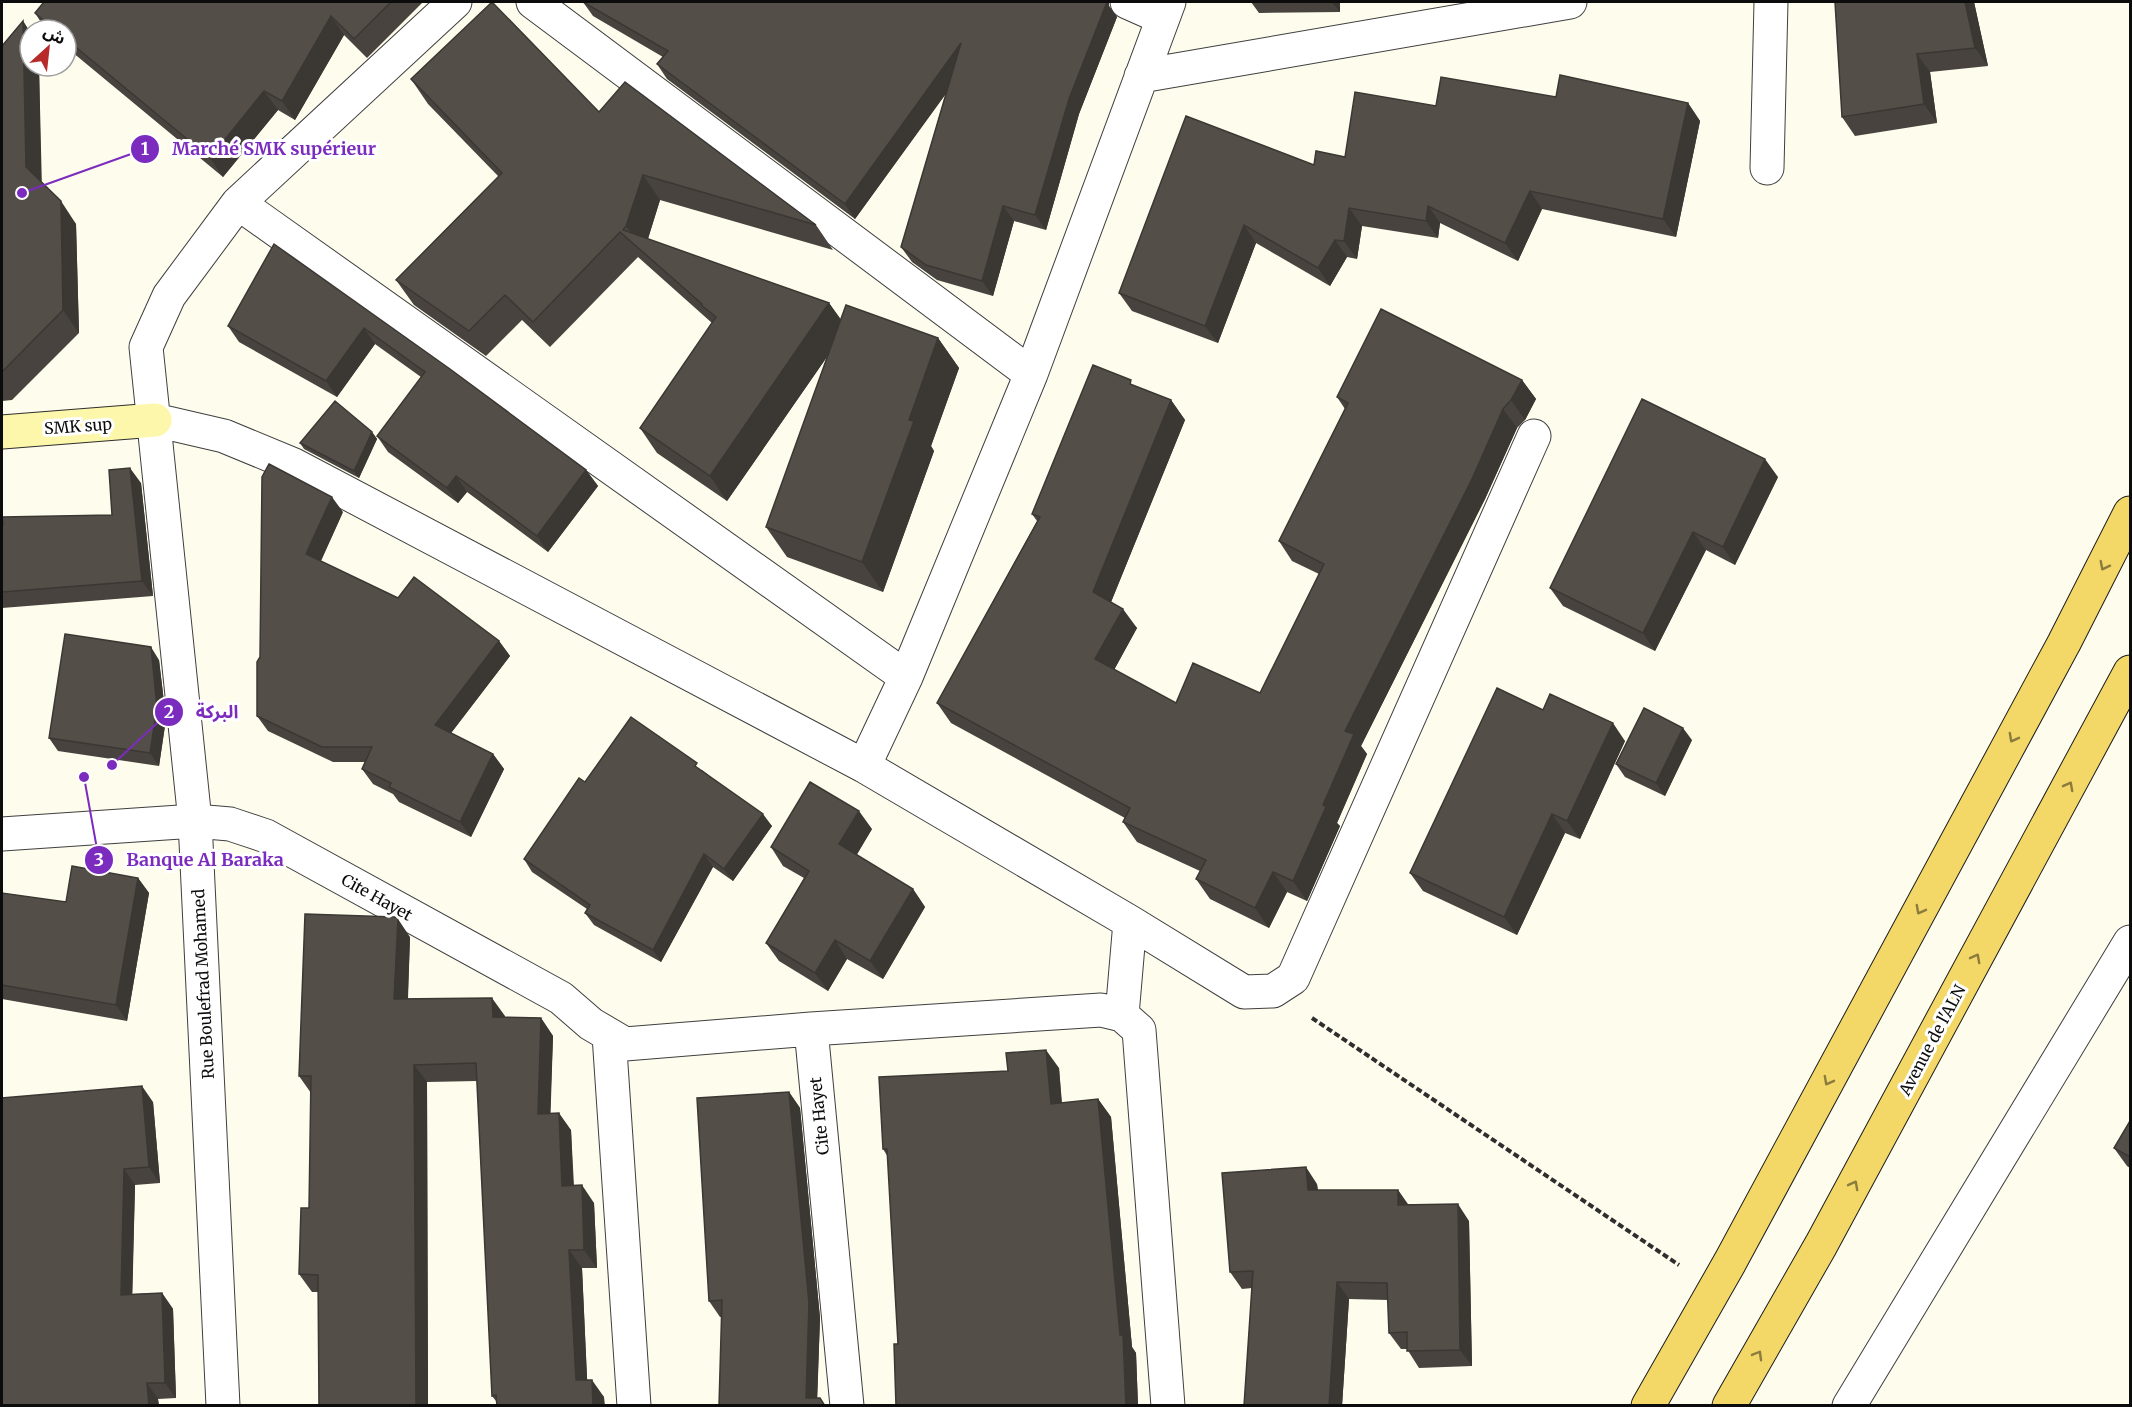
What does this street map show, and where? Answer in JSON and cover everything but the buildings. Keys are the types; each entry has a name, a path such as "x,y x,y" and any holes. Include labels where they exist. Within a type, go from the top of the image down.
{"main road":[{"name":"SMK sup","path":"2,432 155,420"},
{"path":"1648,1406 1715,1289 2053,664 2130,513"},
{"name":"Avenue de l'ALN","path":"1729,1406 1827,1235 2130,672"}],"street":[{"name":"Rue Boulefrad Mohamed","path":"223,1406 195,821 146,347 169,296 238,203 455,2"},
{"path":"533,2 1031,375"},
{"path":"864,766 906,677 1031,375 1166,10 1126,2"},
{"path":"1141,76 1570,2"},
{"path":"1767,168 1771,2"},
{"path":"238,203 906,677"},
{"path":"155,420 224,436 294,465 864,766 1130,922 1244,992 1273,991 1293,978 1534,436"},
{"name":"Cite Hayet","path":"2,834 195,821 230,824 266,836 561,998 591,1024 625,1044 811,1029 848,1406"},
{"path":"1122,1015 1130,922"},
{"path":"1849,1406 2130,942"},
{"path":"811,1029 1101,1010 1122,1015 1139,1030 1168,1406"},
{"path":"609,1035 634,1406"}],"path":[{"path":"1273,991 1715,1289"}],"place":[{"name":"Marché SMK supérieur","path":"22,193"},
{"name":"البركة","path":"112,765"},
{"name":"Banque Al Baraka","path":"84,777"}]}
